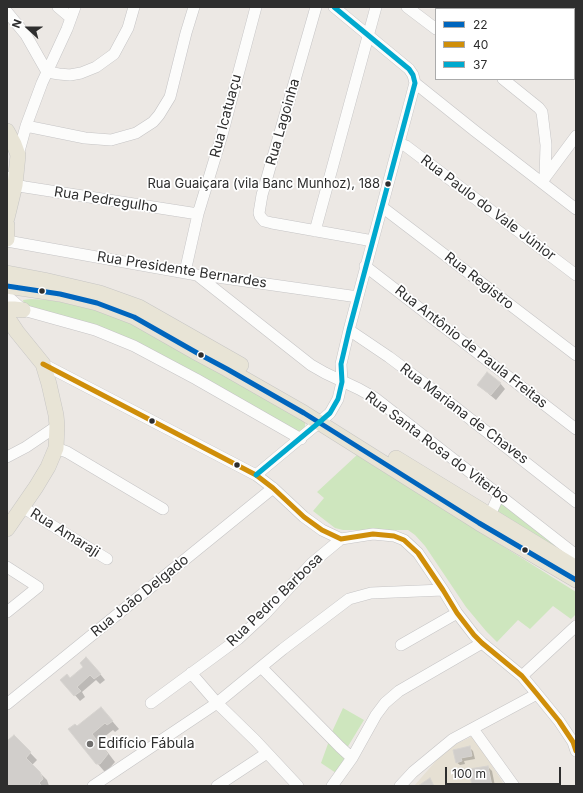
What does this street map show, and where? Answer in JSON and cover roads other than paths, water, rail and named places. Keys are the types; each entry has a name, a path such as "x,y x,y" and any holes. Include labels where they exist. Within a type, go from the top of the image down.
{"main road":[{"path":"7,218 11,181 18,155 8,134"},
{"path":"7,225 7,240"},
{"path":"7,273 44,280 100,294 139,307 181,330 323,420 479,523 540,559 551,559 568,568 576,566"},
{"path":"7,286 60,294 100,304 124,313 323,420 576,566"},
{"path":"7,312 9,309 23,310"},
{"path":"7,317 12,328 43,364 49,384 57,426 56,448 42,477 7,529"}],"street":[{"path":"18,155 26,126 73,12 58,7"},
{"path":"47,72 70,75 82,73 114,54 128,28 134,7"},
{"path":"8,134 16,133 26,126 85,138 111,140 136,133 153,122 170,97 194,7"},
{"name":"Rua Icatuaçu","path":"185,272 198,214 222,135 256,7"},
{"name":"Rua Lagoinha","path":"316,7 262,195 259,213 261,218 268,222 373,241"},
{"path":"256,475 323,420 338,399 342,382 341,364 349,330 415,83 413,75 409,69 334,7"},
{"path":"315,231 376,7"},
{"path":"407,7 435,28"},
{"path":"7,12 26,35 47,72"},
{"path":"506,80 517,83 542,112 546,145 543,180"},
{"path":"415,83 543,180 576,209"},
{"path":"543,180 576,137"},
{"name":"Rua Paulo do Vale Júnior","path":"399,142 576,275"},
{"name":"Rua Pedregulho","path":"11,181 25,187 198,214"},
{"name":"Rua Registro","path":"382,207 576,355"},
{"name":"Rua Presidente Bernardes","path":"7,240 197,275 358,297"},
{"name":"Rua Antônio de Paula Freitas","path":"365,266 576,429"},
{"name":"Rua Santa Rosa do Viterbo","path":"197,275 311,365 374,398 499,496 576,566"},
{"path":"7,296 23,310 95,330 123,341 196,379 301,439"},
{"name":"Rua Mariana de Chaves","path":"349,330 389,357 576,502"},
{"path":"43,364 256,475 273,488 316,527 341,539 373,534 394,536 404,540 418,553 457,613 482,643 522,676 575,744"},
{"path":"7,456 26,446 57,426"},
{"path":"56,448 67,452 163,509"},
{"name":"Rua João Delgado","path":"7,704 273,488"},
{"path":"490,515 499,496"},
{"name":"Rua Amaraji","path":"22,507 107,559"},
{"name":"Rua Pedro Barbosa","path":"151,704 238,639 265,614 312,563 341,539"},
{"path":"7,567 36,585 38,588 7,612"},
{"path":"93,786 217,703 261,667 349,600 371,593 443,590"},
{"path":"401,645 457,613"},
{"path":"522,676 576,626"},
{"path":"332,786 352,758 376,715 385,703 399,691 482,643"},
{"path":"261,667 352,758"},
{"path":"191,673 217,703 298,786"},
{"path":"400,786 437,750 453,739 537,694"},
{"path":"473,728 514,786"},
{"path":"217,786 267,753"}],"place":[{"name":"Rua Guaiçara (vila Banc Munhoz), 188","path":"388,184"},
{"name":"Edifício Fábula","path":"90,744"}]}
